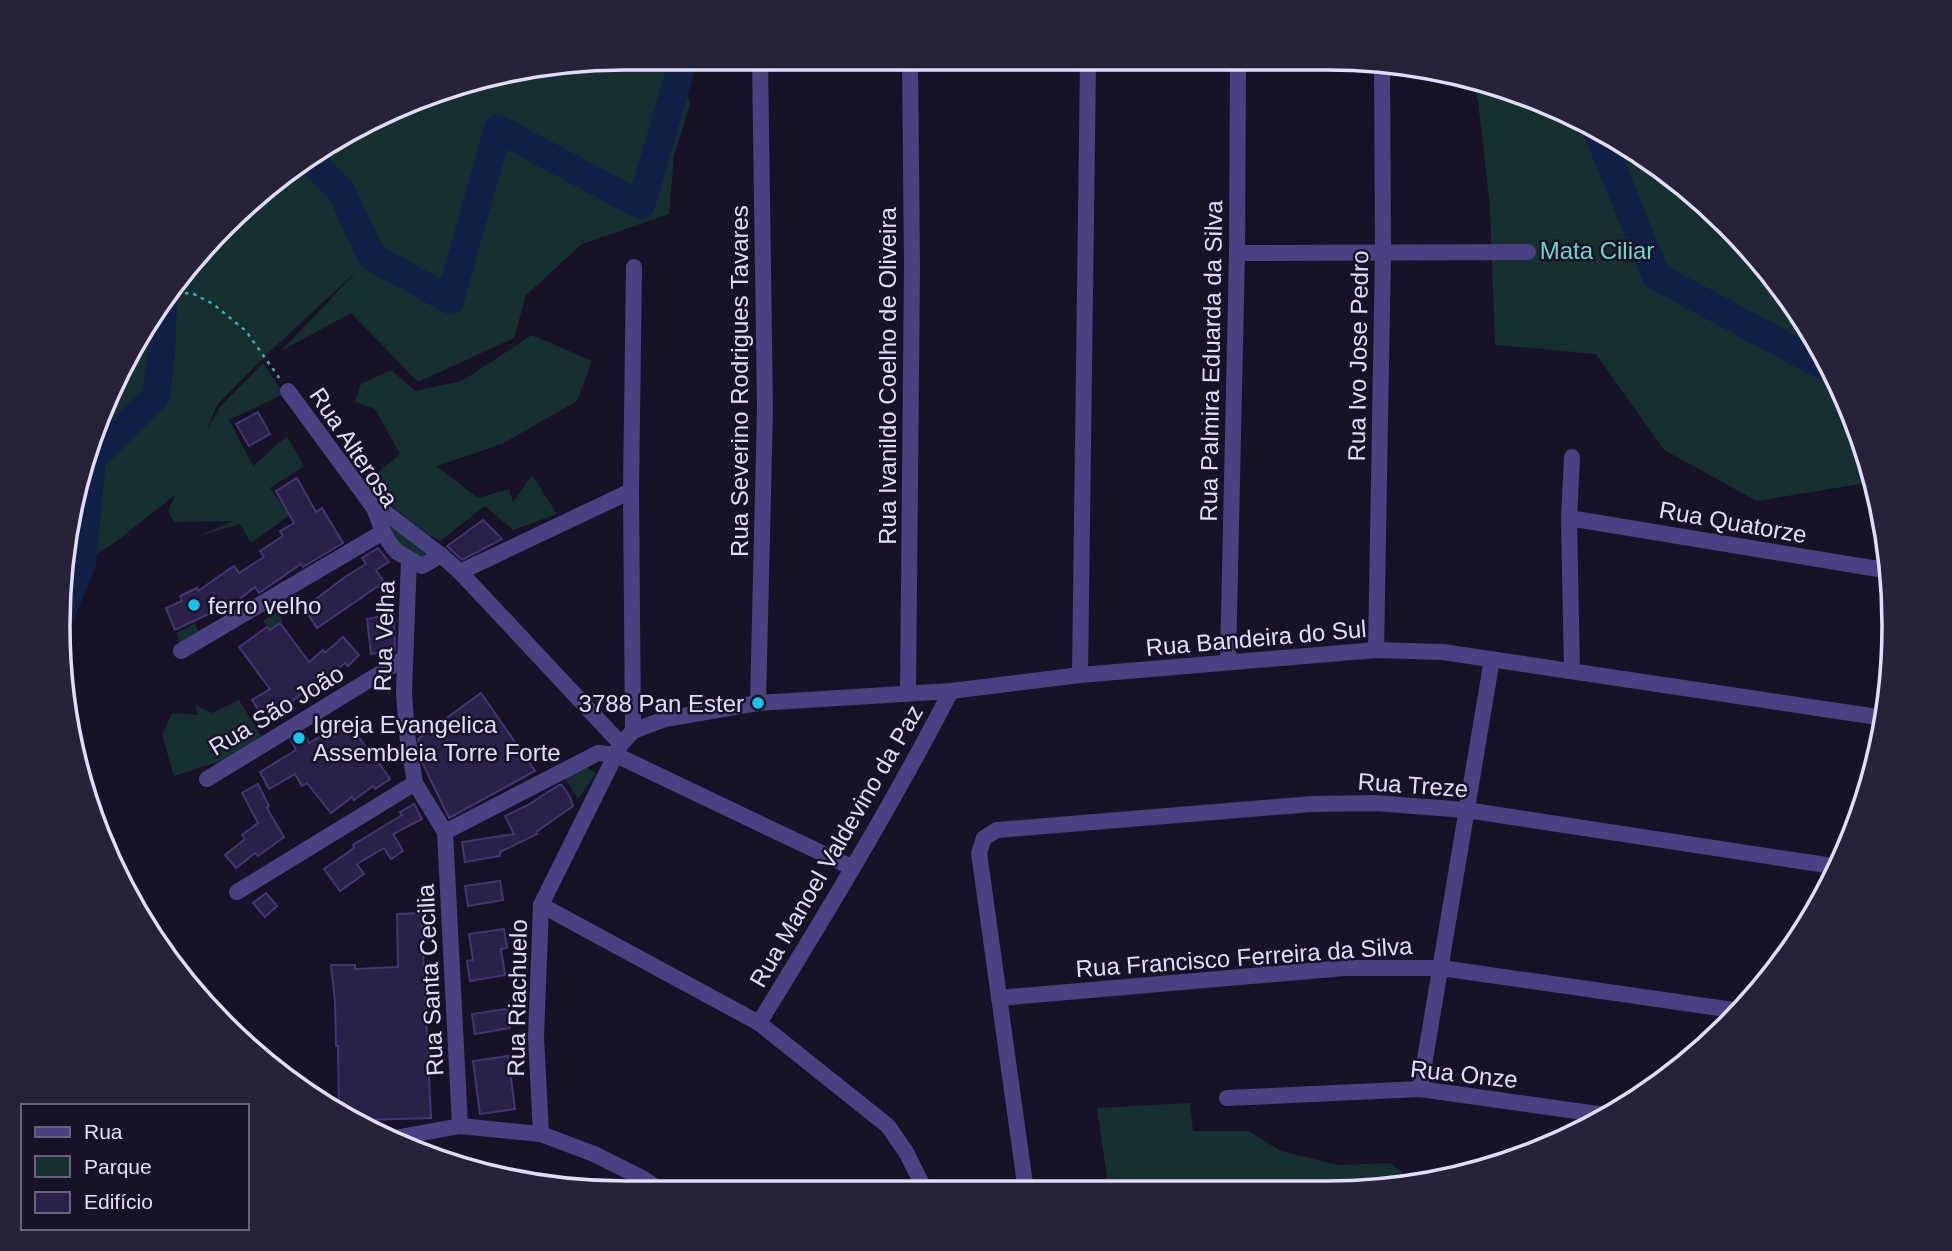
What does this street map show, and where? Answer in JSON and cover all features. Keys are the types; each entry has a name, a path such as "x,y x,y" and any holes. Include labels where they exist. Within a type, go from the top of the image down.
{"street":[{"name":"Rua Severino Rodrigues Tavares","path":"758,702 765,409 760,70"},
{"name":"Rua Ivanildo Coelho de Oliveira","path":"908,693 912,266 910,70"},
{"path":"1080,675 1088,70"},
{"name":"Rua Palmira Eduarda da Silva","path":"1228,662 1237,253 1238,70"},
{"name":"Rua Ivo Jose Pedro","path":"1376,650 1383,251 1382,73"},
{"path":"1237,253 1528,252"},
{"path":"633,732 631,491 634,267"},
{"name":"Rua Alterosa","path":"288,391 368,499 383,532 397,552 409,559"},
{"path":"1572,457 1569,518 1572,671"},
{"path":"460,572 631,491"},
{"path":"368,499 460,572 619,749 853,868"},
{"name":"Rua Quatorze","path":"1569,518 1879,568"},
{"path":"181,651 383,532"},
{"path":"409,559 422,566 441,555"},
{"name":"Rua Velha","path":"409,559 404,692 407,734 415,783 445,832"},
{"name":"Rua Bandeira do Sul","path":"619,749 633,732 665,719 758,702 951,691 1080,675 1376,650 1443,652 1874,716"},
{"name":"Rua São João","path":"207,779 405,658"},
{"path":"1420,1088 1492,659"},
{"name":"Rua Manoel Valdevino da Paz","path":"759,1023 853,868 913,764 951,691"},
{"path":"445,832 598,753 619,749"},
{"name":"Rua Riachuelo","path":"541,1134 537,1037 541,905 619,749"},
{"path":"237,892 415,783"},
{"name":"Rua Treze","path":"999,998 979,853 984,838 997,830 1312,804 1375,803 1466,810 1828,865"},
{"name":"Rua Santa Cecilia","path":"445,832 460,1126"},
{"path":"541,905 759,1023 888,1126 906,1152 920,1181"},
{"name":"Rua Francisco Ferreira da Silva","path":"999,998 1344,968 1441,968 1727,1009"},
{"path":"999,998 1025,1181"},
{"name":"Rua Onze","path":"1227,1098 1420,1088 1592,1113"},
{"path":"406,1136 460,1126 541,1134 594,1154 647,1181"}],"path":[{"path":"180,293 192,293 213,304 246,331 288,391"}],"green space":[{"path":"682,70 690,105 674,155 669,214 582,244 526,295 514,338 418,382 351,313 281,351 358,270 266,355 217,405 206,432 220,407 263,363 284,394 229,420 253,466 287,436 304,466 270,488 290,515 251,543 240,524 199,536 232,521 174,522 168,511 175,495 117,541 73,569 89,482 112,413 144,348 185,287 208,259 259,208 287,185 348,144 413,112 447,99 553,75 589,71"},
{"name":"Mata Ciliar","path":"1475,90 1539,112 1604,144 1665,185 1719,233 1767,287 1808,348 1840,413 1864,485 1757,501 1664,450 1596,354 1495,345 1490,208"},
{"path":"532,335 592,361 577,401 502,444 436,466 478,498 509,489 513,502 532,475 557,514 513,530 485,506 440,541 424,532 372,490 370,479 400,454 375,409 355,402 361,384 391,370 415,391 462,381"},
{"path":"384,518 426,549 425,556 418,559 394,541"},
{"path":"277,611 283,621 270,630 263,621"},
{"path":"195,623 199,632 180,643 176,633"},
{"path":"239,700 263,739 234,757 174,776 162,735 172,713 197,715 196,706 212,713"},
{"path":"582,765 596,773 578,799 565,778"},
{"path":"1190,1103 1193,1131 1249,1131 1281,1151 1338,1165 1390,1163 1405,1175 1326,1181 1108,1181 1097,1108"}],"building":[{"path":"258,412 270,434 249,446 236,424"},
{"path":"297,478 316,512 322,508 343,543 303,567 301,564 259,593 255,587 220,614 217,610 175,630 166,608 182,601 180,596 197,588 198,591 234,566 239,573 264,557 260,551 283,536 280,531 294,523 276,491"},
{"path":"483,520 502,539 462,560 447,546"},
{"path":"378,548 389,562 376,570 384,582 317,628 304,608 366,564 362,558"},
{"path":"394,614 395,650 371,654 367,619"},
{"path":"280,623 309,662 323,650 325,653 343,637 359,655 348,666 345,663 307,696 304,692 264,719 252,700 270,689 239,647 267,627 270,630"},
{"path":"481,693 535,771 449,818 423,764 418,739"},
{"path":"348,720 390,779 375,789 373,786 354,800 352,797 331,813 307,783 302,786 295,774 269,789 260,772 296,750 291,740 304,732 309,743"},
{"path":"258,784 269,806 267,808 284,837 258,856 255,853 236,868 225,855 245,839 242,835 258,823 242,793"},
{"path":"562,785 570,797 573,806 536,832 537,834 500,852 500,856 465,862 462,842 514,834 505,816"},
{"path":"414,804 422,819 393,834 403,851 391,859 384,848 357,864 364,874 340,891 324,869 354,848 353,845 402,815 400,812"},
{"path":"500,881 503,900 468,906 465,886"},
{"path":"266,893 277,906 265,917 253,903"},
{"path":"421,913 431,1118 372,1120 339,1101 338,1046 331,965 355,965 355,969 398,967 397,914"},
{"path":"504,929 507,948 501,949 505,975 470,981 467,961 473,960 469,934"},
{"path":"507,1009 510,1028 475,1034 472,1014"},
{"path":"508,1056 515,1109 480,1114 473,1061"}],"waterway":[{"path":"316,165 341,191 372,257 450,300 498,129 641,205 680,70"},
{"path":"1602,143 1656,276 1815,361"},
{"path":"97,454 156,396 162,319"},
{"path":"71,590 82,563 90,478"}],"place":[{"name":"ferro velho","path":"194,605"},
{"name":"3788 Pan Ester","path":"758,703"},
{"name":"Igreja Evangelica Assembleia Torre Forte","path":"299,738"}]}
